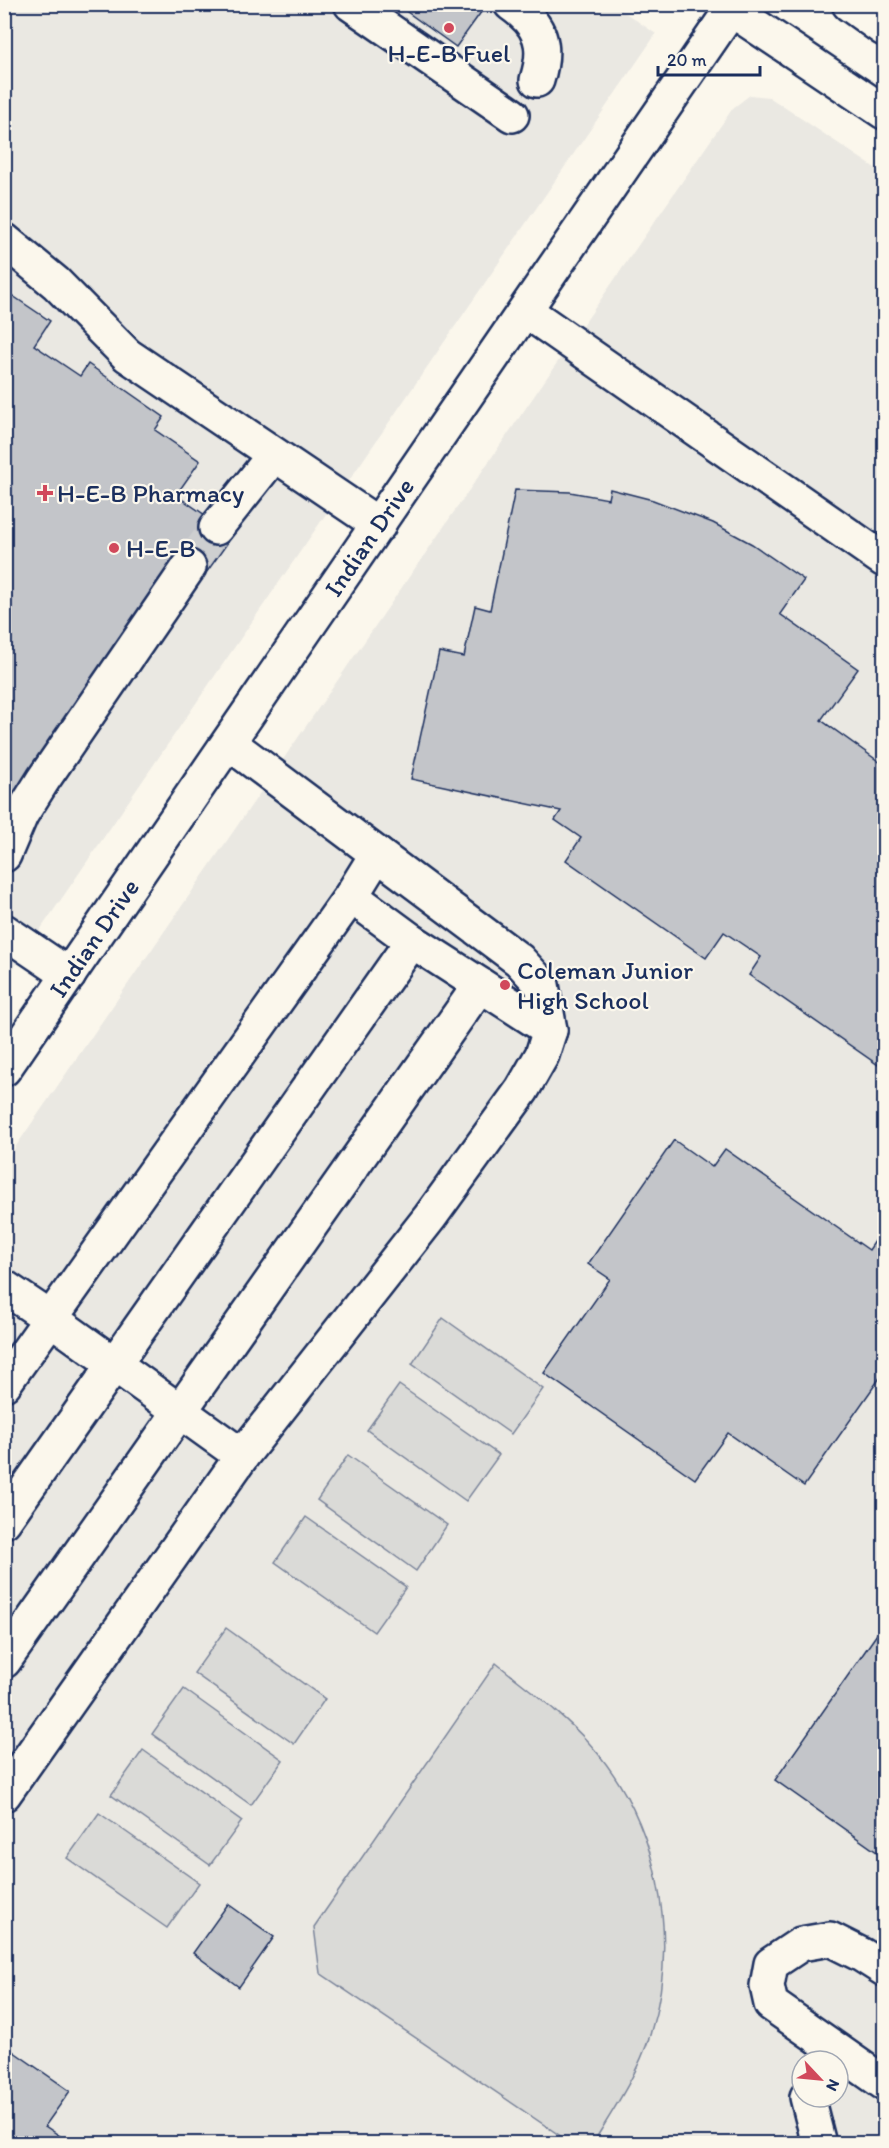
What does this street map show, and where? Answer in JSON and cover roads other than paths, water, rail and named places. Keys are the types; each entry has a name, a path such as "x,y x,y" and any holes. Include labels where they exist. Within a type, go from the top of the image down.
{"street":[{"path":"351,4 512,115"},
{"path":"511,4 531,21 543,45 542,63 537,80"},
{"path":"849,4 885,29"},
{"path":"730,6 885,112"},
{"name":"Indian Drive","path":"4,1070 526,311 730,6"},
{"path":"4,240 56,283 127,355 379,525"},
{"path":"526,311 885,560"},
{"path":"216,528 274,455"},
{"path":"4,855 21,815 43,780 189,567"},
{"path":"4,1794 242,1455 430,1217 522,1090 542,1055 550,1030 542,985 519,960 229,743"},
{"path":"4,1384 351,896 377,855"},
{"path":"351,896 412,941 550,1030"},
{"path":"4,931 69,975"},
{"path":"4,1521 412,941"},
{"path":"4,1661 480,985"},
{"path":"4,1287 51,1317 242,1455"},
{"path":"812,2049 771,2004 767,1986 771,1964 801,1944 830,1939 885,1969"},
{"path":"850,2067 885,2084"},
{"path":"810,2109 819,2144"}],"tunnel":[{"path":"189,567 216,528"}],"place":[{"name":"H-E-B Fuel","path":"449,28"},
{"name":"H-E-B Pharmacy","path":"45,493"},
{"name":"H-E-B","path":"114,548"},
{"name":"Coleman Junior High School","path":"505,985"}]}
